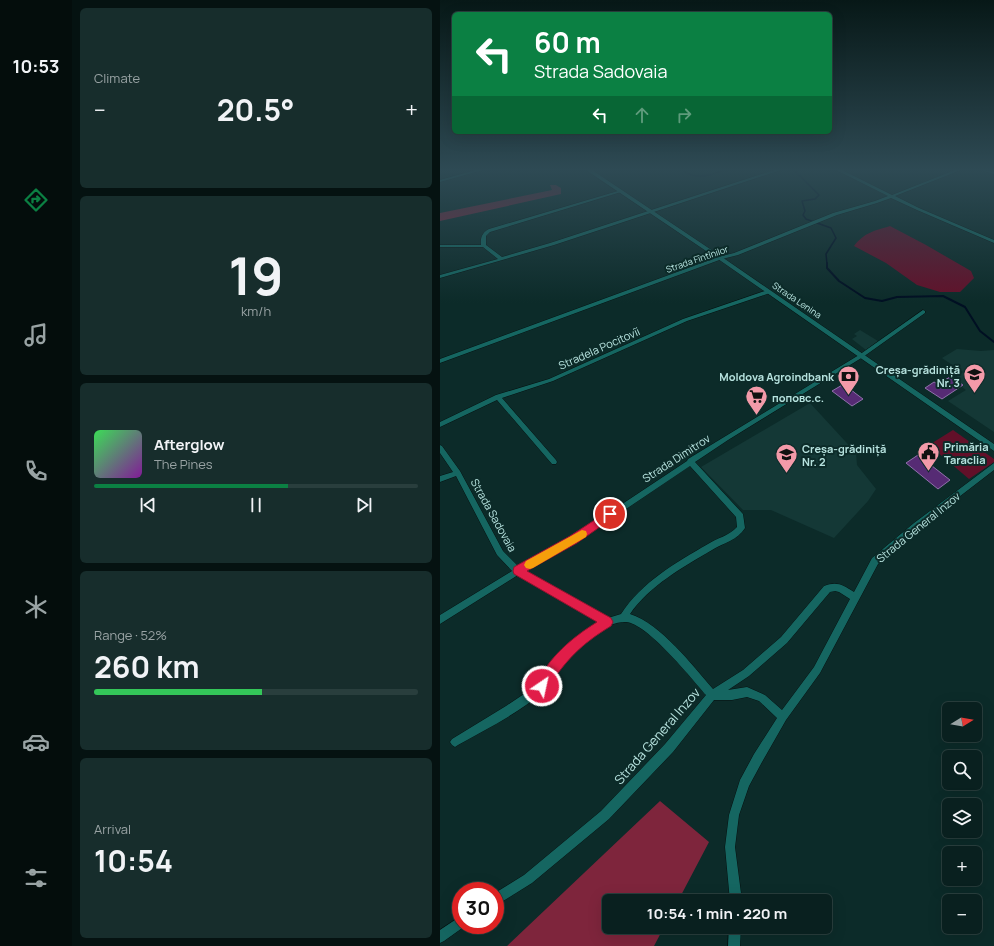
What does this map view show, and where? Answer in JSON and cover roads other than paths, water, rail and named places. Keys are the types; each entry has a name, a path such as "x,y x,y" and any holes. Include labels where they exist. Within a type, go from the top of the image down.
{"street":[{"path":"484,246 484,235 491,230 544,214"},
{"path":"440,277 503,259 644,214"},
{"name":"Strada Lenina","path":"654,214 994,448"},
{"name":"Strada Fîntînilor","path":"440,361 720,258 736,254 835,214"},
{"path":"932,214 994,242"},
{"path":"440,246 484,246 503,259"},
{"name":"Stradela Pocitovîi","path":"440,425 498,397 552,380 685,320 768,292"},
{"name":"Strada Dimitrov","path":"440,620 518,571 574,540 690,461 861,356 923,312"},
{"path":"498,397 554,462"},
{"name":"Strada Sadovaia","path":"440,448 458,473 500,553 509,563 518,571 608,622"},
{"path":"623,618 629,608 641,595 672,572 715,544 739,531 742,524 740,516 690,461"},
{"name":"Strada General Inzov","path":"735,894 730,847 734,815 744,784 783,717 817,670 870,569 882,554 994,466"},
{"path":"440,479 458,473"},
{"name":"Strada General Inzov","path":"504,894 528,879 605,815 669,748 712,695 746,673 784,640 827,589 833,586 839,587 855,598"},
{"path":"455,742 510,709 542,686 559,660 586,635 608,622 623,618 631,618 652,632 677,656 712,695 747,692 762,698 783,717"},
{"path":"440,937 452,928"},
{"path":"734,946 735,934"}],"waterway":[{"path":"803,214 806,219 831,228 836,238 826,254 827,264"},
{"path":"827,264 827,268 839,281 865,298 882,301 897,297 943,296 965,307 980,331 994,342"}],"place":[{"name":"Creșa-grădiniță Nr. 3","path":"975,394"},
{"name":"Moldova Agroindbank","path":"849,396"},
{"name":"поповс.с.","path":"757,416"},
{"name":"Primăria Taraclia","path":"928,472"},
{"name":"Creșa-grădiniță Nr. 2","path":"786,474"}]}
